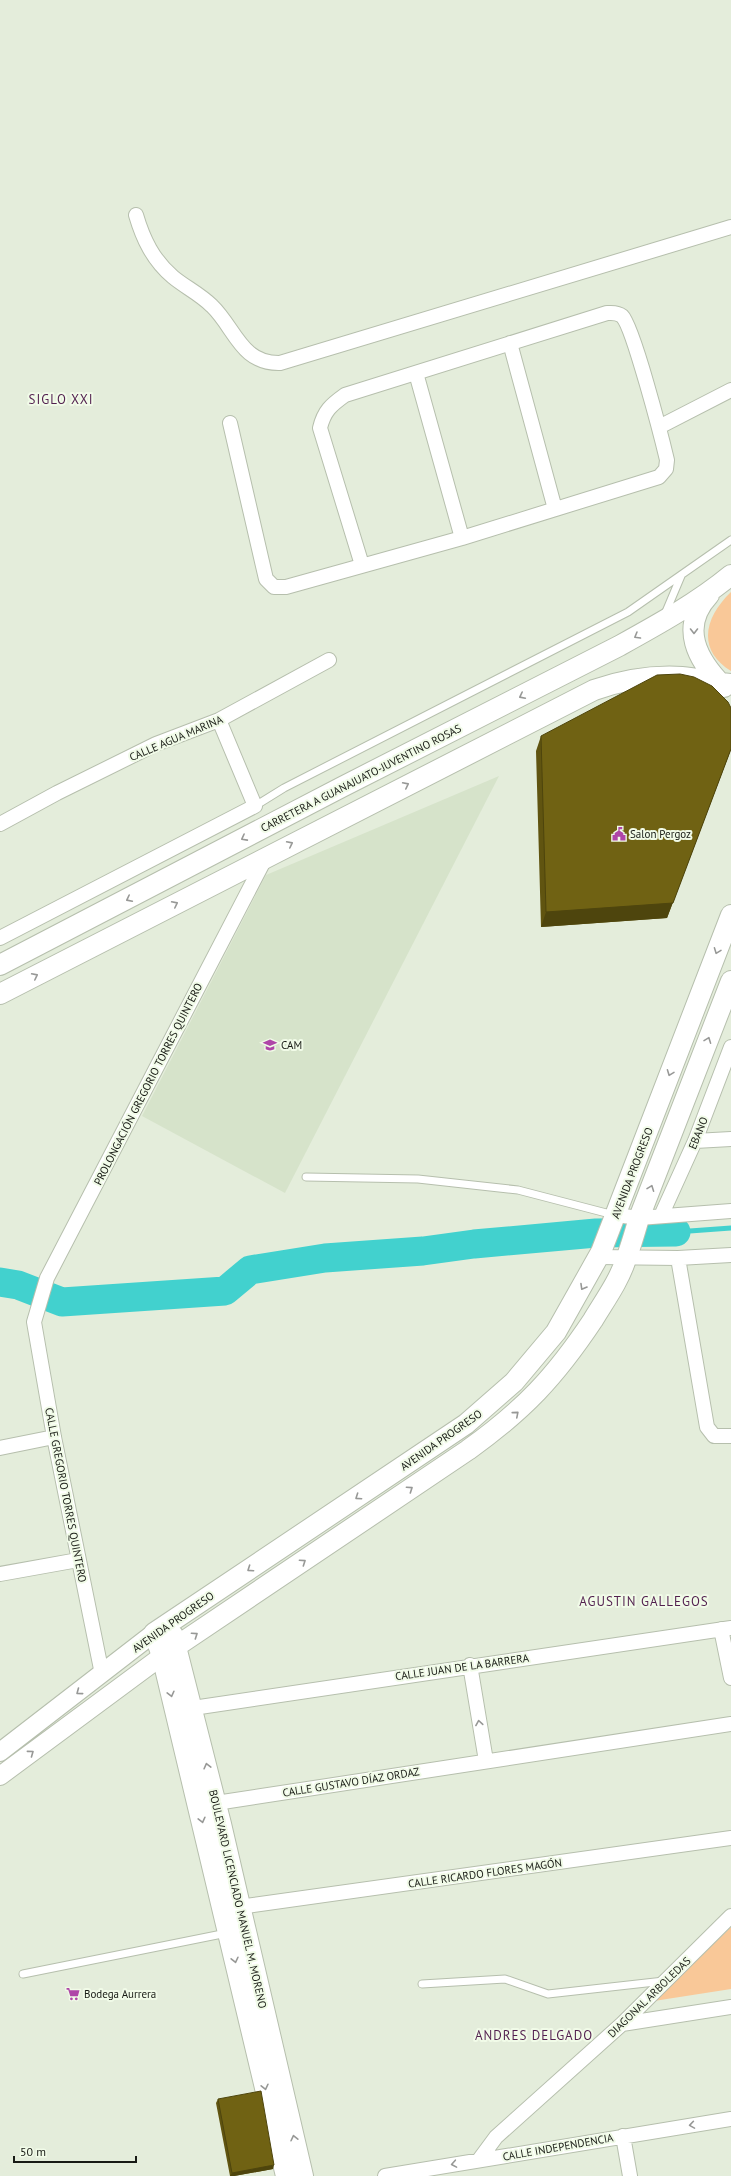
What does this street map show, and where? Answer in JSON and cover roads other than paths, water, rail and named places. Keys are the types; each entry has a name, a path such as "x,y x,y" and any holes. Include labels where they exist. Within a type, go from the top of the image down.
{"main road":[{"name":"CARRETERA A GUANAJUATO-JUVENTINO ROSAS","path":"0,965 342,787 580,667 661,622 724,581"},
{"path":"724,581 700,605 695,616 694,638 698,652 705,666 727,687"},
{"path":"0,994 267,856 594,690 617,682 644,677 682,677 727,687"},
{"name":"AVENIDA PROGRESO","path":"154,1633 466,1424 514,1382 556,1332 600,1255 731,915"},
{"name":"AVENIDA PROGRESO","path":"169,1652 468,1450 498,1428 524,1406 550,1380 571,1353 611,1291 627,1256 638,1221 731,981"},
{"name":"BOULEVARD LICENCIADO MANUEL M. MORENO","path":"170,1622 169,1652 237,1931 286,2176"},
{"name":"BOULEVARD LICENCIADO MANUEL M. MORENO","path":"154,1633 169,1652 193,1708 216,1803 232,1909"},
{"name":"BOULEVARD LICENCIADO MANUEL M. MORENO","path":"237,1931 303,2176"}],"street":[{"path":"136,215 142,238 161,265 173,277 211,305 251,356 269,364 280,363 731,227"},
{"path":"230,423 266,579 269,584 274,587 286,587 462,538 659,477 666,469 667,460 659,427 627,323 622,316 615,312 607,313 345,395 331,404 324,414 320,428 362,565"},
{"path":"510,343 555,509"},
{"path":"416,373 462,538"},
{"path":"659,427 731,390"},
{"name":"CALLE AGUA MARINA","path":"0,824 57,793 156,744 219,720 329,660"},
{"path":"0,938 255,806 219,720"},
{"name":"PROLONGACIÓN GREGORIO TORRES QUINTERO","path":"35,1314 48,1278 267,856"},
{"name":"EBANO","path":"660,1216 695,1141 731,1047"},
{"path":"695,1141 731,1139"},
{"path":"614,1219 638,1221 660,1216 731,1211"},
{"path":"600,1255 678,1258 731,1255"},
{"path":"678,1258 708,1427 714,1436 731,1436"},
{"name":"CALLE GREGORIO TORRES QUINTERO","path":"35,1314 34,1322 54,1437 102,1674"},
{"path":"0,1448 54,1437"},
{"path":"0,1574 78,1560"},
{"path":"726,1629 731,1678"},
{"name":"CALLE JUAN DE LA BARRERA","path":"193,1708 470,1665 726,1629"},
{"name":"AVENIDA PROGRESO","path":"0,1752 154,1633"},
{"name":"AVENIDA PROGRESO","path":"0,1776 169,1652"},
{"path":"470,1665 486,1761"},
{"name":"CALLE GUSTAVO DÍAZ ORDAZ","path":"216,1803 731,1724"},
{"name":"CALLE RICARDO FLORES MAGÓN","path":"232,1909 731,1838"},
{"name":"DIAGONAL ARBOLEDAS","path":"479,2160 496,2137 622,2024 731,1916"},
{"path":"622,2024 731,2007"},
{"name":"CALLE INDEPENDENCIA","path":"385,2176 731,2119"},
{"path":"623,2136 630,2176"}],"lane":[{"path":"255,806 284,788 628,612 731,540"},
{"path":"661,622 681,576"},
{"path":"306,1177 418,1179 518,1190 614,1219"},
{"path":"23,1974 237,1931"},
{"path":"422,1984 505,1979 548,1994 666,1981"}],"waterway":[{"path":"676,1232 731,1228"},
{"path":"0,1282 18,1285 62,1302 225,1291 250,1270 325,1258 423,1251 474,1244 596,1233 676,1232"}],"place":[{"name":"Salon Pergoz","path":"619,834"},
{"name":"CAM","path":"270,1045"},
{"name":"Bodega Aurrera","path":"73,1994"}],"district":[{"name":"SIGLO XXI","path":"61,399"},
{"name":"AGUSTIN GALLEGOS","path":"644,1601"},
{"name":"ANDRES DELGADO","path":"534,2035"}]}
